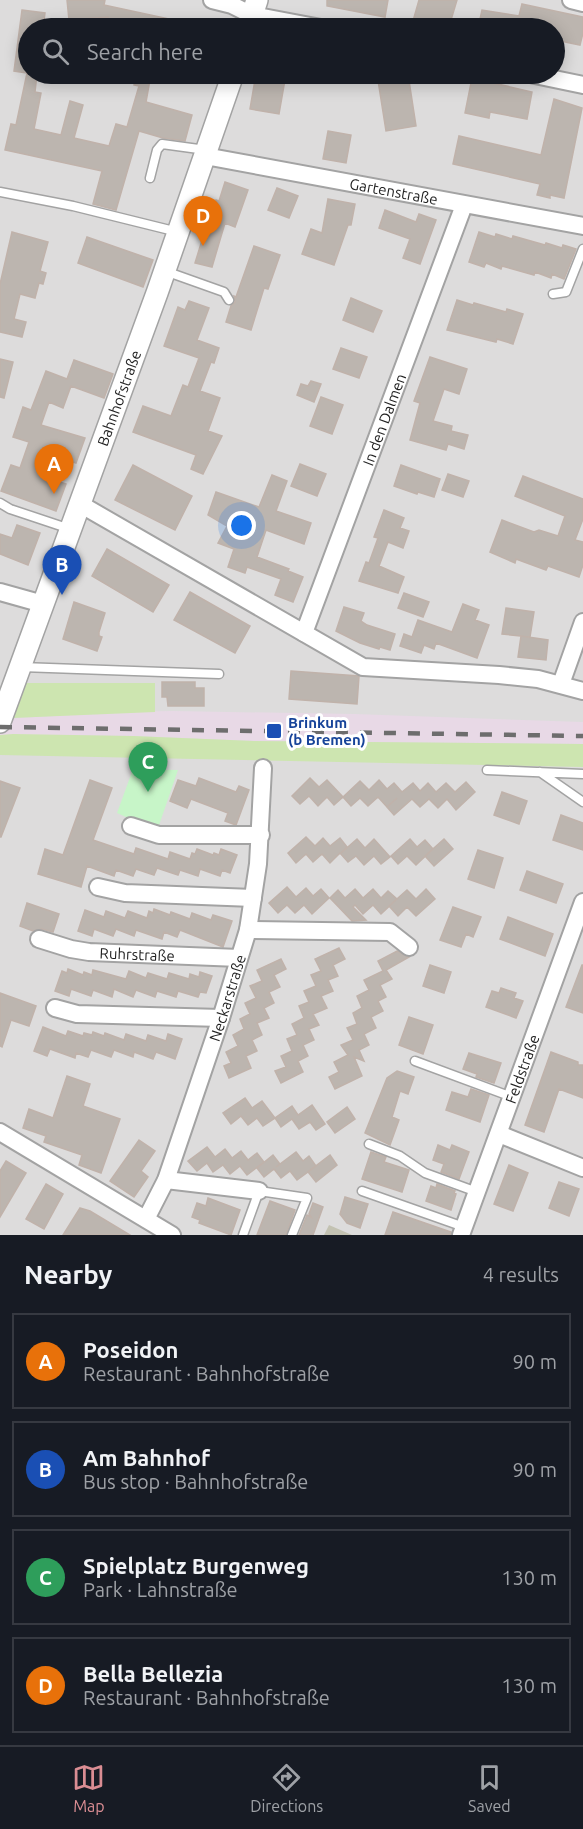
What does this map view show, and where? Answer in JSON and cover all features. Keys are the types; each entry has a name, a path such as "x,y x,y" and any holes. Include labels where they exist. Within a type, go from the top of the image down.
{"street":[{"path":"212,0 232,4 252,14 272,18"},
{"path":"571,0 583,3"},
{"path":"565,79 583,82"},
{"name":"Bahnhofstraße","path":"0,722 165,271 230,84"},
{"name":"Gartenstraße","path":"206,153 464,205 583,226"},
{"name":"In den Dalmen","path":"304,633 464,205"},
{"path":"80,504 363,667 538,679 583,691"},
{"path":"0,592 43,604"},
{"path":"561,684 583,622"},
{"name":"Neckarstraße","path":"146,1219 166,1180 248,930 261,835 263,768"},
{"path":"131,826 159,835 261,835"},
{"path":"98,887 125,893 253,898"},
{"name":"Feldstraße","path":"463,1231 583,902"},
{"path":"248,930 390,932 409,947"},
{"name":"Ruhrstraße","path":"39,939 89,952 239,958"},
{"path":"55,1008 78,1014 220,1018"},
{"path":"0,1132 172,1235"},
{"path":"499,1134 583,1168"},
{"path":"166,1180 259,1191"}],"lane":[{"path":"150,178 157,150 162,144 206,153"},
{"path":"0,192 73,206 179,232"},
{"path":"553,294 566,292 583,249"},
{"path":"165,271 224,292 229,300"},
{"path":"0,503 10,509 70,529"},
{"path":"20,667 219,674"},
{"path":"487,770 583,774"},
{"path":"540,772 583,802"},
{"path":"415,1061 513,1097"},
{"path":"369,1144 400,1156 425,1173 478,1192"},
{"path":"243,1235 259,1191 307,1198 292,1235"},
{"path":"362,1191 463,1231"}],"shaded area":[{"path":"0,0 583,0 583,1235 0,1235"},
{"path":"172,711 354,714 583,722 583,744 254,741 133,736 0,735 0,719"},
{"path":"329,1225 352,1235 324,1235"}],"green space":[{"path":"25,683 155,683 155,712 12,718"},
{"path":"0,735 254,741 583,744 583,767 0,755"},
{"path":"133,769 178,770 157,831 117,813"}],"building":[{"path":"67,0 105,0 104,5 165,18 108,17 69,18"},
{"path":"327,0 388,0 385,17 327,6"},
{"path":"419,0 457,0 452,18 414,18"},
{"path":"522,4 583,17 580,45 565,42 565,18 480,18 482,10 519,16"},
{"path":"22,10 45,13 44,18 21,18"},
{"path":"18,40 18,72 14,71"},
{"path":"25,84 36,84 35,92 41,93 34,129 61,135 70,101 83,105 74,138 109,146 116,124 127,127 139,86 134,84 149,84 146,102 192,115 185,141 139,131 116,210 93,204 102,171 5,150 11,124 16,125"},
{"path":"254,84 284,84 279,114 250,109"},
{"path":"379,84 410,84 416,126 386,131"},
{"path":"471,84 498,84 532,92 527,119 490,112 489,118 465,113"},
{"path":"554,99 582,108 564,198 537,195 540,184 453,164 459,136 541,155"},
{"path":"328,131 351,135 346,163 323,159"},
{"path":"225,182 248,190 235,227 225,223 212,267 195,263 203,237 206,238 215,213 211,212 216,200 219,201"},
{"path":"277,188 298,196 289,218 268,210"},
{"path":"328,199 355,204 351,225 348,225 334,265 302,254 311,229 322,233"},
{"path":"385,210 416,222 419,214 436,220 420,264 403,258 410,239 379,228"},
{"path":"12,232 48,242 40,271 46,273 43,284 39,283 35,298 20,294 14,319 26,322 22,337 0,332 0,284"},
{"path":"479,232 495,237 496,234 512,239 513,236 545,245 546,243 562,248 563,245 576,249 564,279 552,274 551,278 535,272 534,275 502,266 501,269 486,263 484,267 469,262"},
{"path":"87,237 153,260 143,287 78,263"},
{"path":"254,246 280,255 268,289 264,288 251,330 226,322"},
{"path":"351,298 382,311 373,332 343,320"},
{"path":"457,300 523,314 513,344 447,330"},
{"path":"189,301 209,308 197,340 219,348 200,391 220,398 208,431 222,436 203,474 191,469 196,455 133,432 143,406 171,416 183,385 188,387 199,358 164,346 178,307 185,310"},
{"path":"341,348 367,357 359,378 333,369"},
{"path":"430,357 467,369 459,394 444,389 433,421 452,426 451,431 468,435 464,449 448,444 446,450 410,440 420,403 414,401"},
{"path":"0,359 13,362 4,398 0,397"},
{"path":"74,360 113,374 104,398 71,386 63,408 49,402 41,425 85,438 76,463 49,454 41,476 66,484 56,511 1,491 11,465 20,468 29,442 13,437 23,407 31,410 46,371 67,379"},
{"path":"311,381 321,384 314,402 297,395 301,384 308,386"},
{"path":"321,397 343,405 332,434 310,426"},
{"path":"300,464 326,474 317,496 291,486"},
{"path":"133,465 192,496 175,530 115,500"},
{"path":"401,465 440,479 434,497 394,486"},
{"path":"448,474 469,481 463,497 442,490"},
{"path":"272,475 287,481 276,511 311,523 304,544 266,530 257,557 303,577 293,602 275,595 281,579 247,567 245,573 228,567 234,549 218,543 227,526 208,515 216,492 259,507"},
{"path":"523,476 583,499 583,519 575,540 583,542 583,565 579,577 548,566 546,570 516,559 515,563 490,552 502,520 534,532 539,530 558,536 565,516 515,496"},
{"path":"384,510 404,518 400,528 409,531 403,548 388,542 379,566 404,577 398,593 359,581 366,562 369,563 378,538 374,537"},
{"path":"17,525 40,533 28,565 0,554 0,534 12,538"},
{"path":"107,549 169,585 153,612 92,576"},
{"path":"190,592 250,626 235,653 174,620"},
{"path":"404,593 429,602 423,617 398,608"},
{"path":"74,602 105,613 99,632 99,636 102,637 97,651 63,639"},
{"path":"463,604 479,610 475,620 489,625 477,658 436,643 434,649 424,645 421,653 400,646 404,634 412,637 418,620 452,632"},
{"path":"344,607 364,613 361,621 367,625 395,634 390,650 360,643 336,631"},
{"path":"506,608 534,612 530,637 502,634"},
{"path":"521,636 548,640 546,660 518,657"},
{"path":"291,671 359,676 357,704 289,699"},
{"path":"162,682 195,682 195,688 204,688 204,706 168,706 167,697 162,697"},
{"path":"199,778 236,792 239,786 249,790 236,825 225,821 228,813 191,799 187,808 170,801 178,780 196,786"},
{"path":"310,778 319,787 327,780 343,797 334,805 327,797 318,806 309,796 300,804 292,796"},
{"path":"90,780 112,788 93,840 134,854 136,848 168,859 170,852 190,859 192,853 195,854 197,849 219,855 221,849 237,855 230,873 222,870 220,876 200,869 198,876 180,870 178,875 157,868 154,875 136,869 133,876 116,870 114,876 87,866 81,887 38,874 45,849 63,855"},
{"path":"379,780 387,789 394,783 402,792 413,783 420,791 428,783 436,792 446,783 455,792 466,782 475,792 456,810 447,799 438,808 429,799 420,807 412,799 394,815 378,797 368,806 360,798 351,806 343,797 360,781 369,790"},
{"path":"0,781 20,788 1,837 0,837"},
{"path":"502,792 527,801 519,824 494,815"},
{"path":"561,815 583,823 583,850 553,840"},
{"path":"306,837 315,846 323,838 330,846 340,838 347,847 341,853 357,839 365,848 374,839 390,857 381,864 374,856 364,865 356,856 348,862 340,853 330,863 322,854 313,862 306,854 296,863 288,853"},
{"path":"410,839 417,847 425,840 433,849 416,865 407,856 398,864 391,856"},
{"path":"444,839 453,849 434,866 425,856"},
{"path":"478,850 503,858 494,888 468,879"},
{"path":"527,871 563,884 556,903 520,890"},
{"path":"287,887 296,897 306,888 313,896 321,889 329,898 312,914 304,905 295,913 287,905 278,913 269,903"},
{"path":"355,889 363,898 373,889 381,898 388,891 397,899 381,914 373,905 363,914 355,905 353,907 366,920 352,921 330,898 338,890 345,898"},
{"path":"426,889 435,899 416,916 407,907 398,916 389,906 407,890 416,899"},
{"path":"27,903 59,914 53,932 42,929 33,931 20,926"},
{"path":"453,907 481,917 473,937 466,934 461,947 440,940"},
{"path":"154,909 190,919 192,913 211,920 213,915 232,921 223,947 180,930 177,937 164,932 162,939 136,930 134,936 116,929 113,936 94,929 92,936 78,931 85,910 104,917 106,911 125,918 128,911 147,918 149,911 153,913"},
{"path":"508,917 553,934 545,956 500,939"},
{"path":"339,948 345,959 333,965 338,976 328,980 333,991 321,996 327,1008 313,1014 319,1025 309,1029 314,1040 303,1045 308,1056 298,1061 303,1072 281,1083 275,1071 286,1067 281,1056 292,1051 287,1039 297,1035 292,1024 304,1018 299,1006 309,1002 304,991 316,986 311,975 321,971 315,959"},
{"path":"397,951 409,957 386,970 392,979 380,985 386,997 378,1001 383,1011 371,1017 376,1028 364,1034 369,1045 359,1050 364,1061 354,1057 362,1076 335,1089 329,1077 339,1072 334,1062 348,1055 341,1045 353,1040 347,1028 357,1024 353,1013 362,1008 357,996 369,990 364,980 383,971 378,961"},
{"path":"281,959 286,969 274,975 280,987 269,992 274,1003 264,1008 269,1018 257,1023 262,1035 252,1040 257,1051 246,1056 251,1068 229,1078 224,1066 231,1063 226,1052 238,1046 233,1035 244,1029 240,1019 250,1014 245,1003 256,998 250,986 262,981 257,970"},
{"path":"430,965 451,972 444,993 423,986"},
{"path":"583,965 583,1013 566,1007"},
{"path":"68,969 83,975 84,972 92,975 93,970 126,979 129,971 146,978 148,973 167,979 169,973 189,979 190,974 199,977 200,972 212,976 206,993 200,992 198,997 178,991 176,997 157,991 155,997 136,990 133,997 114,989 112,997 93,990 91,996 71,989 69,996 55,991 62,971 67,973"},
{"path":"501,988 516,993 514,998 523,1001 516,1018 486,1007 492,991 499,993"},
{"path":"0,993 36,1006 29,1026 11,1020 2,1047 0,1046"},
{"path":"409,1017 433,1025 423,1054 399,1045"},
{"path":"43,1027 66,1036 68,1031 83,1036 84,1033 92,1035 93,1032 104,1036 105,1033 124,1040 126,1034 146,1041 148,1035 166,1041 168,1034 182,1039 175,1059 156,1052 153,1059 134,1052 133,1057 114,1050 111,1057 91,1050 88,1057 76,1053 75,1058 50,1049 47,1056 34,1051"},
{"path":"551,1052 578,1062 578,1065 583,1065 583,1098 559,1089 544,1132 525,1125"},
{"path":"469,1053 501,1063 494,1083 476,1077 477,1074 463,1069"},
{"path":"397,1071 414,1077 408,1094 400,1091 392,1117 399,1120 390,1145 365,1133 387,1078"},
{"path":"67,1076 90,1084 83,1106 120,1119 101,1173 79,1165 82,1155 44,1142 46,1136 23,1128 29,1109 53,1118"},
{"path":"471,1089 489,1095 480,1122 446,1110 452,1092 468,1097"},
{"path":"245,1098 252,1108 262,1101 275,1118 263,1126 257,1118 248,1125 241,1116 231,1124 223,1113"},
{"path":"312,1105 325,1124 316,1130 310,1122 299,1129 292,1119 281,1127 275,1118 292,1106 298,1115"},
{"path":"347,1107 355,1119 335,1133 327,1122"},
{"path":"139,1140 155,1151 141,1171 148,1177 134,1197 110,1181"},
{"path":"438,1145 450,1150 452,1145 469,1152 459,1179 441,1172 444,1164 433,1160"},
{"path":"207,1147 215,1157 225,1149 232,1158 241,1151 248,1160 257,1153 264,1162 247,1175 240,1166 230,1174 223,1165 213,1172 207,1163 197,1171 188,1161"},
{"path":"296,1152 303,1161 309,1156 316,1166 297,1180 290,1171 281,1178 274,1169 264,1177 257,1168 273,1155 280,1164"},
{"path":"371,1152 386,1157 384,1162 409,1170 402,1192 362,1179"},
{"path":"330,1155 337,1165 316,1182 308,1172"},
{"path":"6,1161 26,1173 0,1217 0,1171"},
{"path":"509,1165 528,1173 513,1211 494,1204"},
{"path":"559,1182 579,1189 569,1216 549,1208"},
{"path":"46,1184 63,1194 44,1229 26,1219"},
{"path":"437,1184 455,1191 451,1210 426,1201 431,1186 436,1188"},
{"path":"345,1197 368,1204 360,1228 347,1223 340,1214"},
{"path":"208,1198 240,1210 231,1235 199,1223 200,1220 192,1217 197,1203 206,1206"},
{"path":"270,1201 295,1210 286,1235 257,1235"},
{"path":"313,1203 323,1207 313,1235 299,1235 307,1215 311,1217 309,1214"},
{"path":"80,1208 90,1211 130,1235 63,1235"},
{"path":"393,1212 451,1232 451,1235 385,1235"}],"railway":[{"path":"0,727 583,736"}],"place":[{"name":"Bella Bellezia","path":"203,246"},
{"name":"Poseidon","path":"54,494"},
{"name":"Am Bahnhof","path":"62,595"},
{"name":"Brinkum (b Bremen)","path":"274,731"},
{"name":"Spielplatz Burgenweg","path":"148,792"}]}
